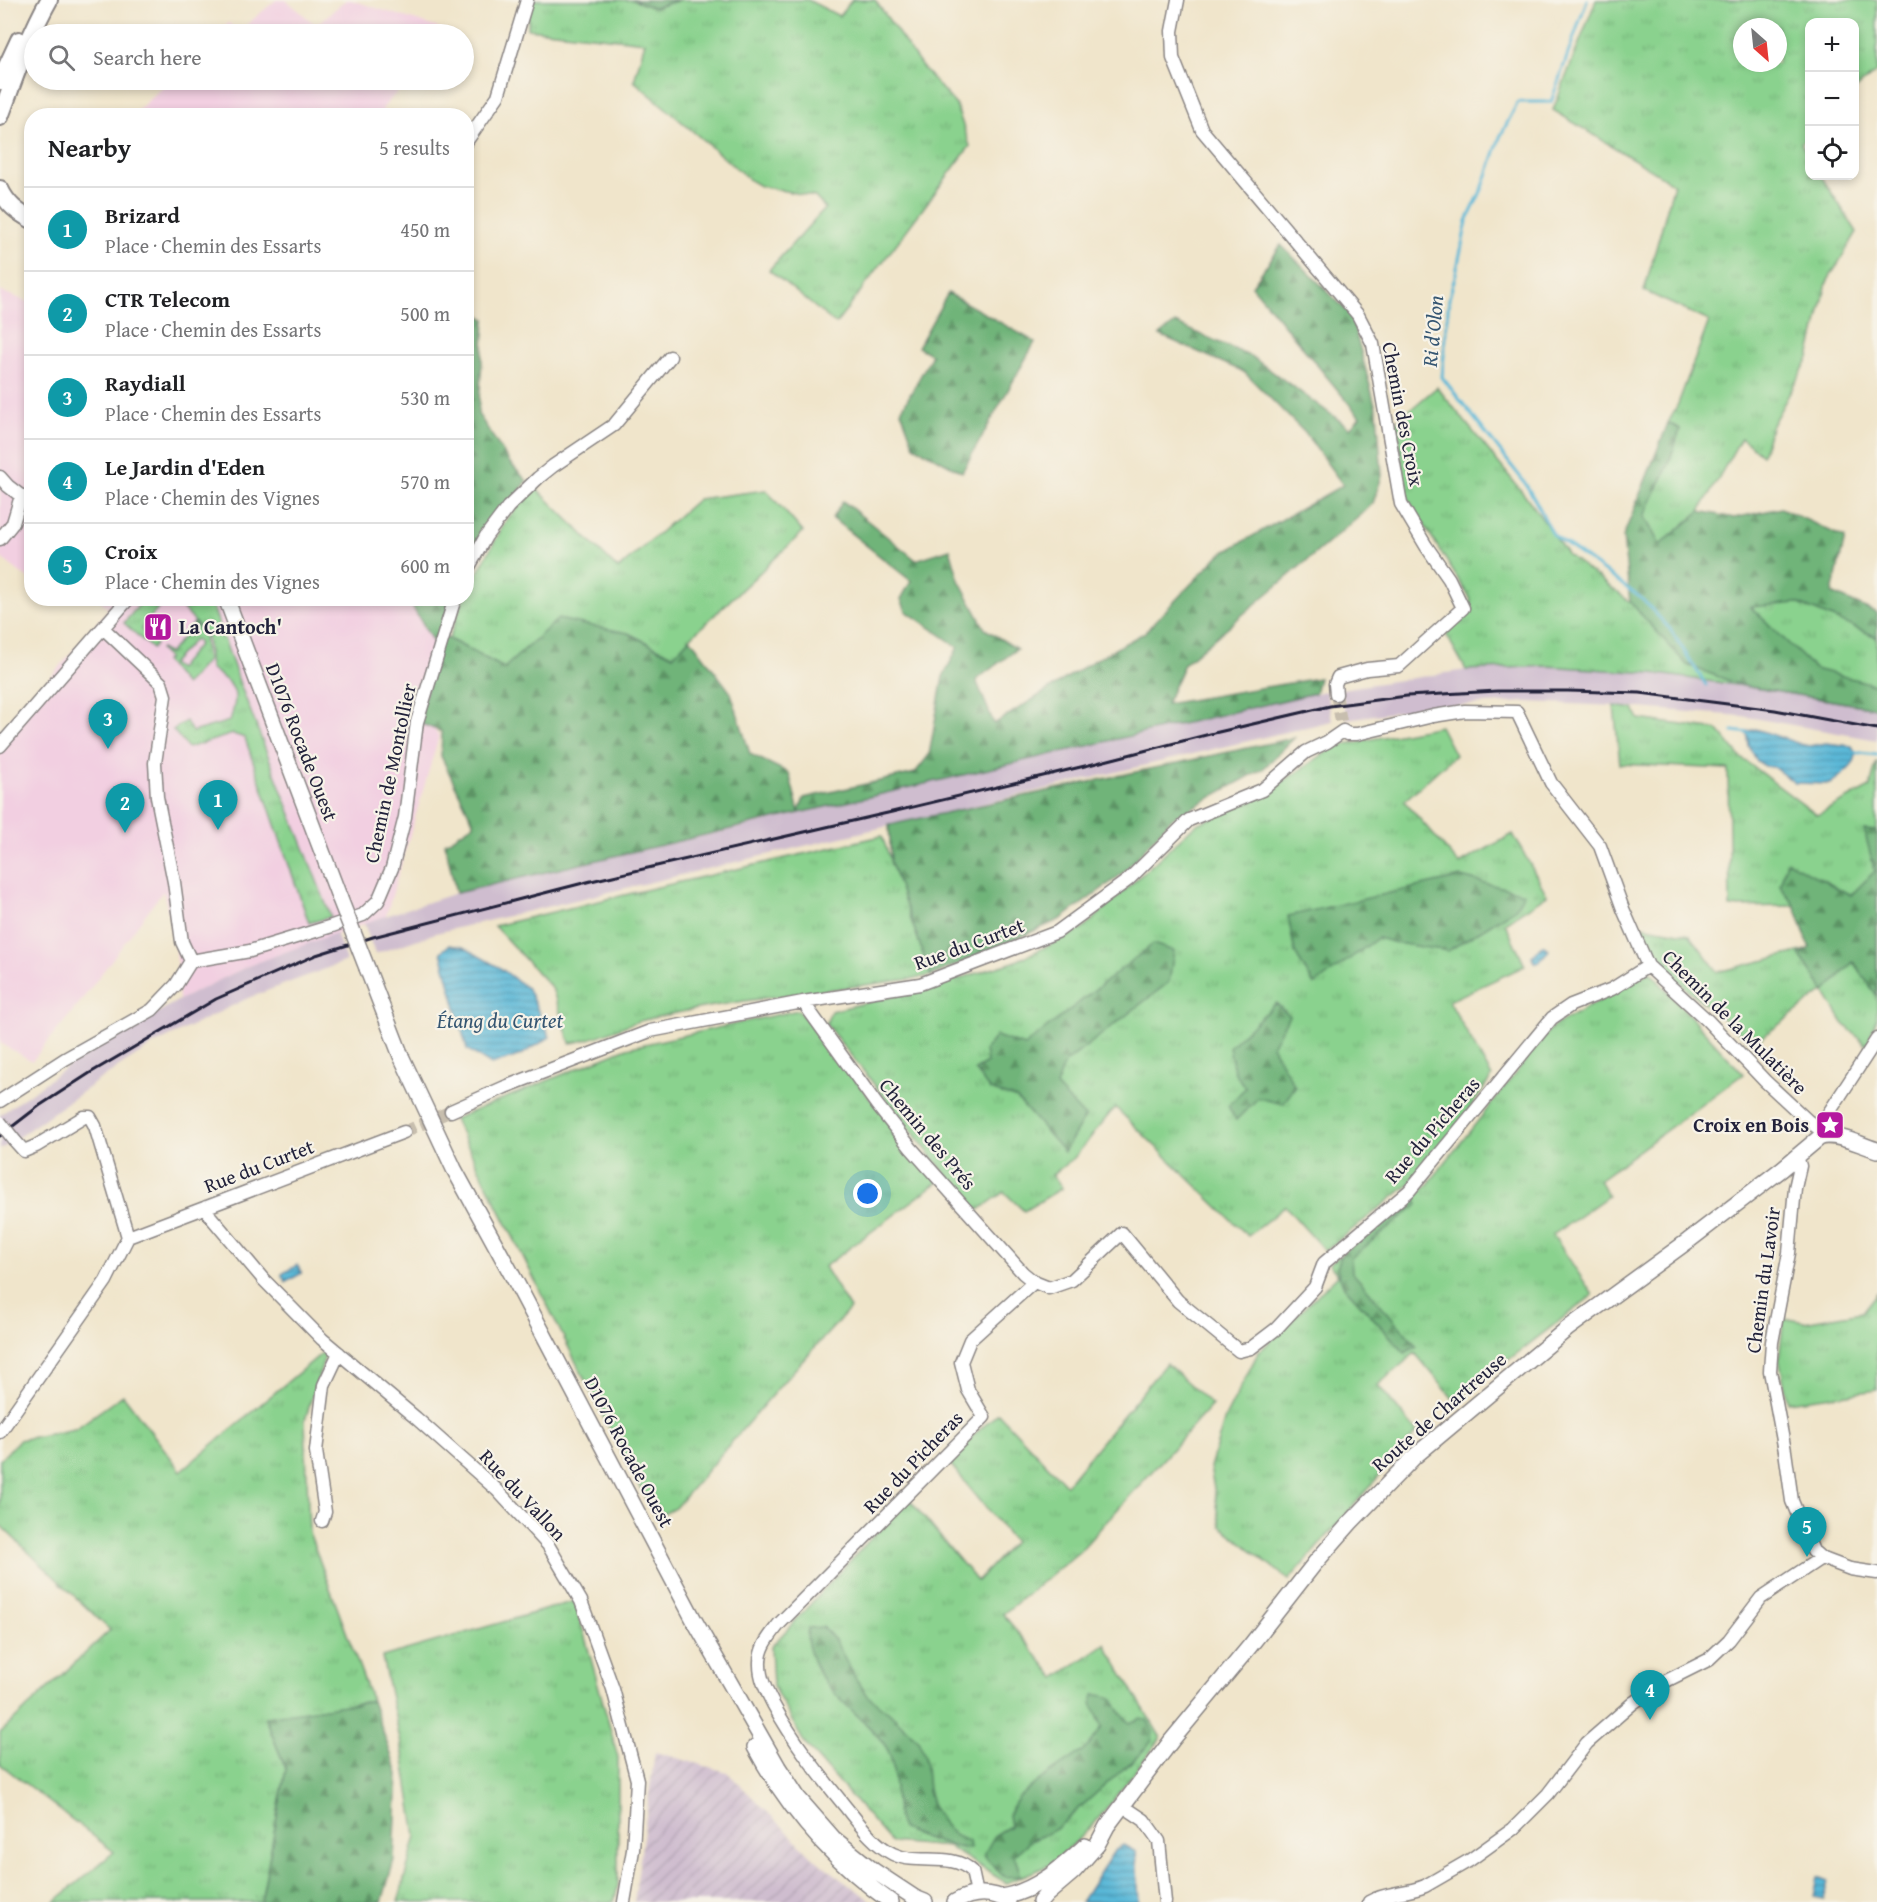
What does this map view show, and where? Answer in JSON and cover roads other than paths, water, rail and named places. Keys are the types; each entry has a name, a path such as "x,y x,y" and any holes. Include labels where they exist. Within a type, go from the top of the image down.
{"highway":[{"path":"28,24 41,0"},
{"path":"36,24 49,0"},
{"path":"0,81 24,30"},
{"path":"0,117 24,51"},
{"path":"0,189 8,202 24,215"},
{"path":"0,206 24,228"}],"main road":[{"name":"D1076 Rocade Ouest","path":"229,606 400,1056 432,1126 694,1620 778,1767 803,1804 833,1838 851,1854 915,1898 925,1902"},
{"path":"1822,1132 1877,1150"},
{"name":"Route de Chartreuse","path":"1006,1899 1044,1880 1065,1865 1107,1826 1172,1740 1315,1563 1415,1456 1567,1329 1688,1241 1797,1157 1822,1132"},
{"path":"694,1620 732,1702 770,1774 791,1806 837,1858 872,1889 891,1902"},
{"name":"Route de Chartreuse","path":"1040,1902 1085,1860 1097,1845 1107,1826"},
{"path":"955,1902 977,1893 989,1893 1006,1899"}],"street":[{"path":"474,130 498,96 528,0"},
{"name":"Chemin des Croix","path":"1178,0 1172,31 1173,58 1202,130 1358,315 1373,344 1401,504 1449,579 1463,608 1399,666 1367,669 1338,677 1335,684 1336,694"},
{"path":"474,558 486,536 508,507 553,466 614,425 670,357"},
{"path":"0,477 8,486 24,495"},
{"path":"0,539 13,523 24,500"},
{"path":"0,746 122,606"},
{"name":"Chemin de Montollier","path":"191,961 250,951 332,926 363,915 378,901 392,868 405,817 417,722 453,606"},
{"path":"0,1101 65,1059 152,1010 176,985 191,961 182,942 174,882 157,797 155,763 165,696 161,683 103,628"},
{"name":"Chemin de la Mulatière","path":"1342,726 1348,734 1357,734 1465,711 1517,712 1551,783 1600,846 1623,909 1648,966 1707,1020 1765,1081 1822,1132"},
{"name":"Rue du Curtet","path":"451,1111 505,1087 650,1031 803,1002 920,984 1057,932 1128,880 1189,820 1262,789 1306,752 1328,742 1342,726"},
{"name":"Rue du Picheras","path":"977,1893 972,1871 958,1861 907,1858 895,1855 878,1843 797,1746 765,1690 761,1677 760,1659 766,1641 779,1624 984,1417 968,1390 961,1362 970,1341 1034,1282 1049,1288 1072,1280 1122,1233 1178,1301 1239,1351 1251,1348 1276,1329 1315,1287 1324,1263 1409,1191 1552,1018 1571,1005 1612,989 1648,966"},
{"name":"Chemin des Prés","path":"803,1002 911,1148 1023,1273 1034,1282"},
{"path":"1822,1132 1877,1039"},
{"path":"0,1122 24,1151 84,1117 90,1117 95,1126 128,1238 106,1281 0,1431"},
{"name":"Rue du Curtet","path":"128,1238 404,1132"},
{"name":"Chemin du Lavoir","path":"1797,1157 1800,1166 1795,1188 1789,1253 1772,1342 1770,1371 1792,1501 1813,1551 1821,1558"},
{"name":"Rue du Vallon","path":"206,1207 210,1216 263,1279 322,1339 417,1418 497,1490 548,1545 581,1601 613,1689 637,1780 633,1850 624,1902"},
{"path":"322,1521 325,1512 316,1451 324,1385 339,1353"},
{"path":"1369,1902 1380,1896 1418,1889 1470,1860 1513,1828 1548,1794 1587,1743 1634,1703 1662,1683 1708,1660 1729,1640 1761,1598 1821,1558 1850,1569 1877,1573"},
{"path":"1123,1806 1144,1820 1159,1841 1165,1902"}],"water":[{"path":"1756,729 1809,746 1826,743 1852,746 1855,758 1850,768 1830,784 1795,783 1773,767 1765,766 1757,761 1749,746 1747,732"},
{"name":"Étang du Curtet","path":"449,945 463,947 500,968 528,989 550,1037 521,1055 491,1065 467,1049 441,952"},
{"path":"1543,945 1549,950 1538,962 1534,962 1532,956"},
{"path":"297,1265 302,1273 286,1282 282,1274"},
{"path":"1123,1845 1136,1852 1139,1902 1081,1902 1114,1851"},
{"path":"1818,1877 1829,1881 1824,1899 1814,1897"}],"waterway":[{"name":"Ri d'Olon","path":"1587,0 1551,102 1518,102 1500,137 1483,187 1467,221 1449,298 1442,377 1525,483 1552,534 1641,598 1670,629 1706,685"},
{"name":"Ri d'Olon","path":"1733,731 1749,733"},
{"name":"Ri d'Olon","path":"1852,752 1877,755"}],"tunnel":[{"path":"1336,694 1341,721"},
{"path":"404,1132 451,1111"}],"railway":[{"path":"0,1136 39,1106 90,1073 216,999 316,955 373,937 591,881 892,812 1330,706 1407,696 1497,691 1640,693 1775,710 1877,729"}],"place":[{"name":"La Cantoch'","path":"158,627"},
{"name":"Raydiall","path":"108,749"},
{"name":"Brizard","path":"218,830"},
{"name":"CTR Telecom","path":"125,833"},
{"name":"Croix en Bois","path":"1830,1125"},
{"name":"Croix","path":"1807,1557"},
{"name":"Le Jardin d'Eden","path":"1650,1720"}]}
